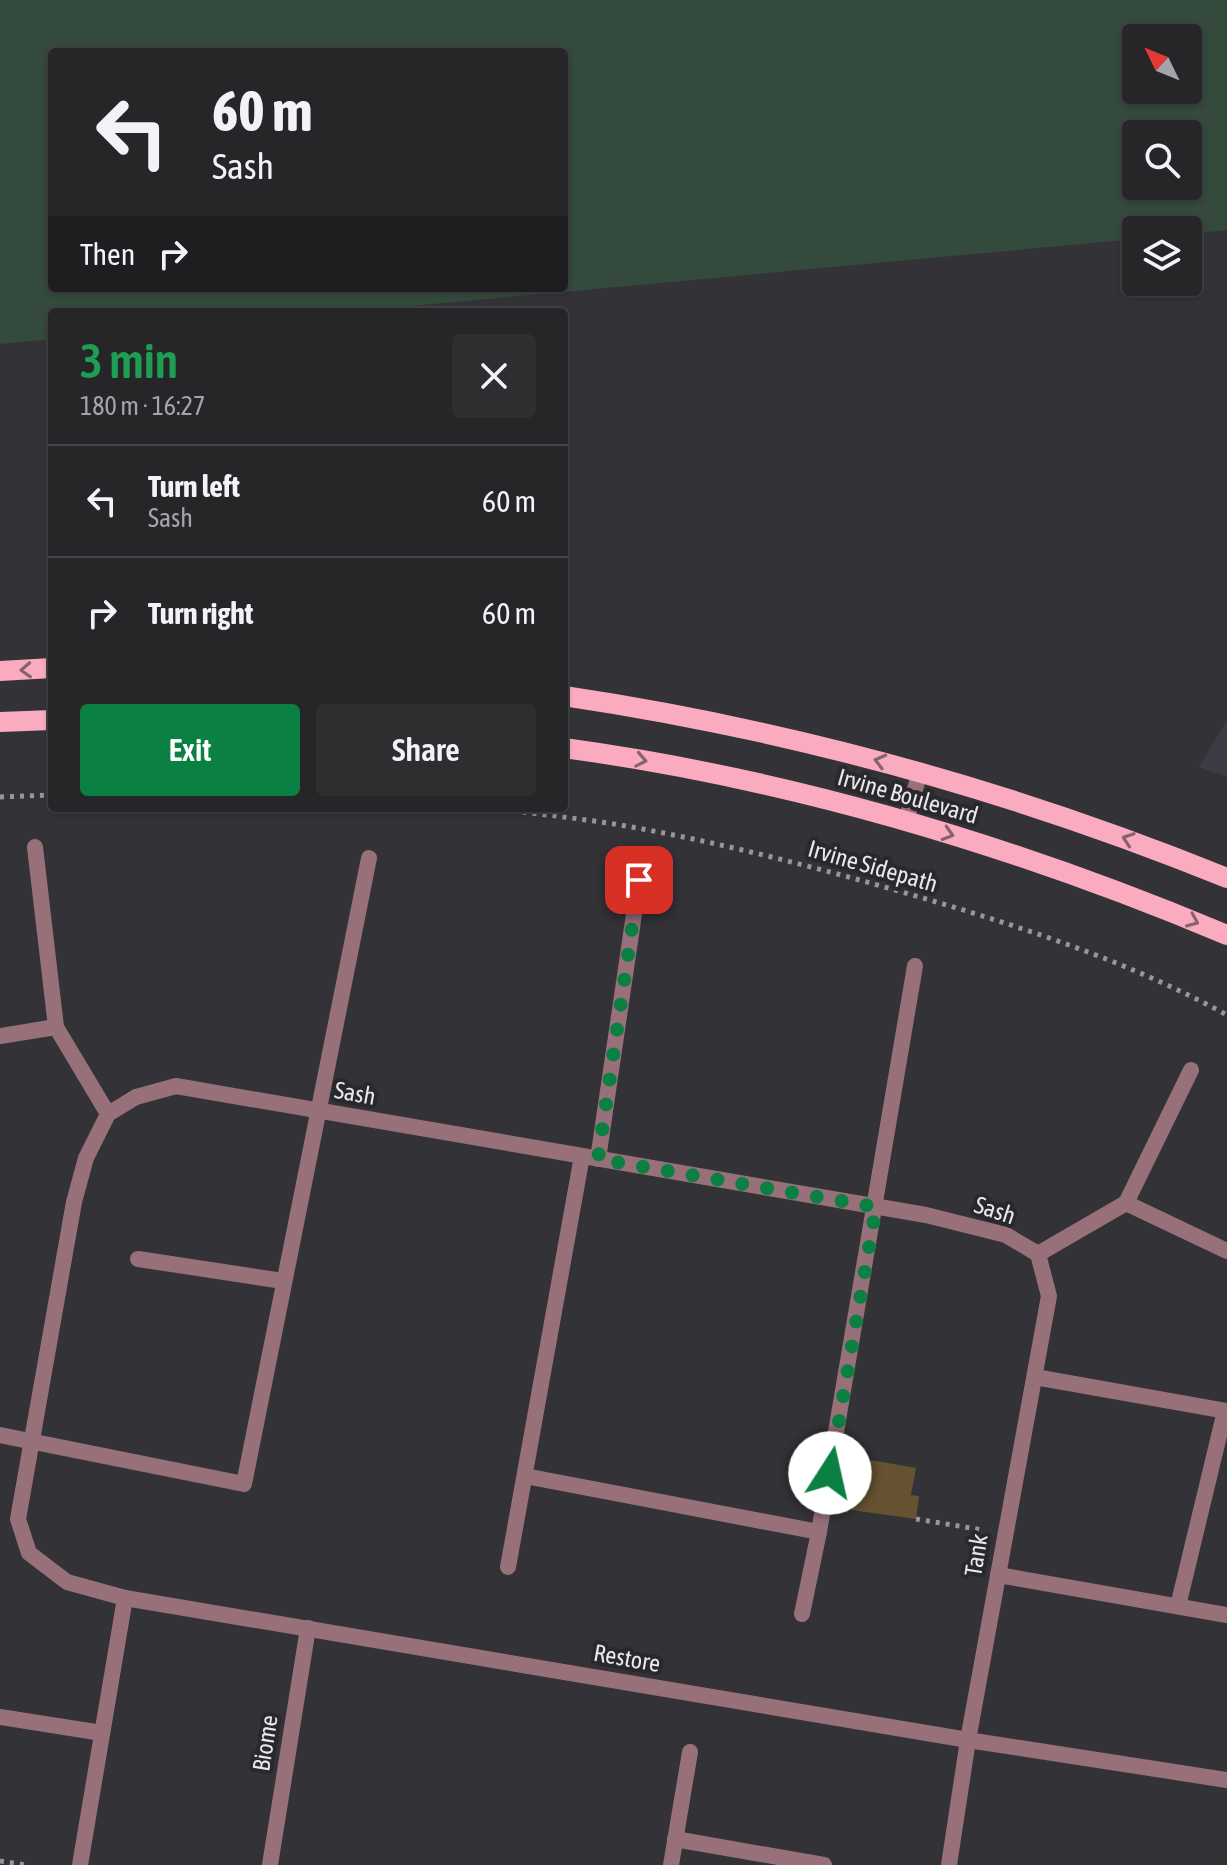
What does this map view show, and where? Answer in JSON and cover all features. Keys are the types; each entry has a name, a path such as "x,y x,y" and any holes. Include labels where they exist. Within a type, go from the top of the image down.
{"main road":[{"path":"0,671 48,668"},
{"name":"Irvine Boulevard","path":"568,697 641,707 770,733 920,772 1018,800 1149,846 1227,878"},
{"path":"0,722 48,720"},
{"name":"Irvine Boulevard","path":"568,749 746,780 906,821 1040,862 1227,935"}],"street":[{"path":"906,821 920,772"},
{"path":"33,1441 74,1202 86,1158 108,1114 56,1027 35,847"},
{"path":"0,1435 244,1484 316,1111 369,858"},
{"path":"508,1567 590,1158 639,880"},
{"path":"802,1614 876,1207 915,966"},
{"path":"0,1036 56,1027"},
{"path":"1038,1254 1126,1203 1191,1070"},
{"name":"Sash","path":"108,1114 136,1097 176,1086 926,1215 1006,1235 1038,1254"},
{"path":"1126,1203 1227,1251"},
{"name":"Tank","path":"949,1865 1004,1533 1049,1296 1038,1254"},
{"path":"138,1259 283,1281"},
{"path":"1035,1377 1226,1411 1178,1606"},
{"name":"Restore","path":"33,1441 18,1519 29,1553 67,1582 125,1598 968,1740 1227,1780"},
{"path":"525,1476 819,1532"},
{"path":"998,1575 1227,1615"},
{"path":"80,1865 125,1598"},
{"name":"Biome","path":"270,1865 308,1628"},
{"path":"0,1717 102,1733"},
{"path":"671,1865 690,1752"},
{"path":"675,1839 824,1865"}],"path":[{"path":"0,797 48,795"},
{"name":"Irvine Sidepath","path":"523,812 621,825 782,859 900,891 1042,934 1153,977 1227,1015"},
{"path":"916,1519 1004,1533"},
{"path":"0,1861 26,1865"}],"shaded area":[{"path":"1227,720 1227,777 1199,767"}],"green space":[{"path":"0,0 1227,0 1227,230 1202,233 1202,216 1122,216 1122,240 568,292 568,48 48,48 48,292 563,292 390,308 48,308 48,339 0,344"}],"building":[{"path":"859,1458 916,1468 911,1495 919,1496 916,1519 851,1510"}],"route":[{"path":"639,880 598,1159 876,1207 830,1473"}]}
